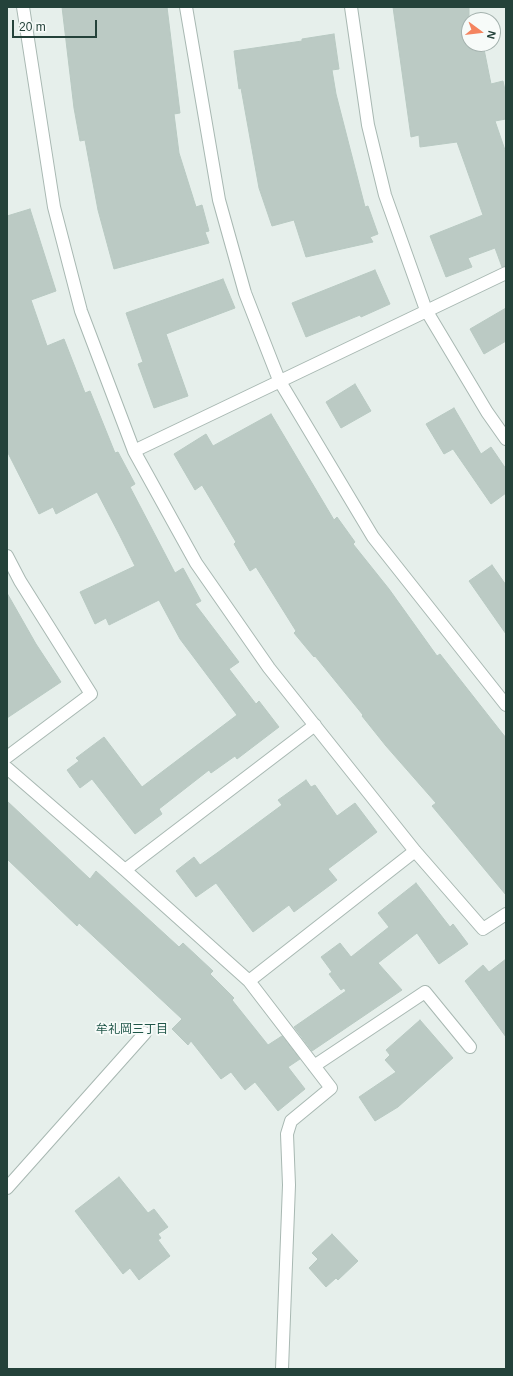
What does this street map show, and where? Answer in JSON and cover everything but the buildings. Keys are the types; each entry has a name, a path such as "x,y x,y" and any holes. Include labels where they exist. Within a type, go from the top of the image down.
{"street":[{"path":"23,7 54,207 81,311 134,451 196,563 269,668 415,851 483,930 506,914"},
{"path":"186,7 219,200 245,293 279,380 373,537 506,705"},
{"path":"351,7 368,125 385,195 426,310 486,412 506,439"},
{"path":"134,451 279,380 506,273"},
{"path":"7,556 20,581 91,694 7,757"},
{"path":"124,870 315,725"},
{"path":"7,768 249,981 331,1088 291,1121 287,1134 289,1185 282,1369"},
{"path":"249,981 415,851"},
{"path":"314,1066 425,992 470,1047"},
{"path":"7,1188 146,1033"}],"district":[{"name":"牟礼岡三丁目","path":"132,1030"}]}
